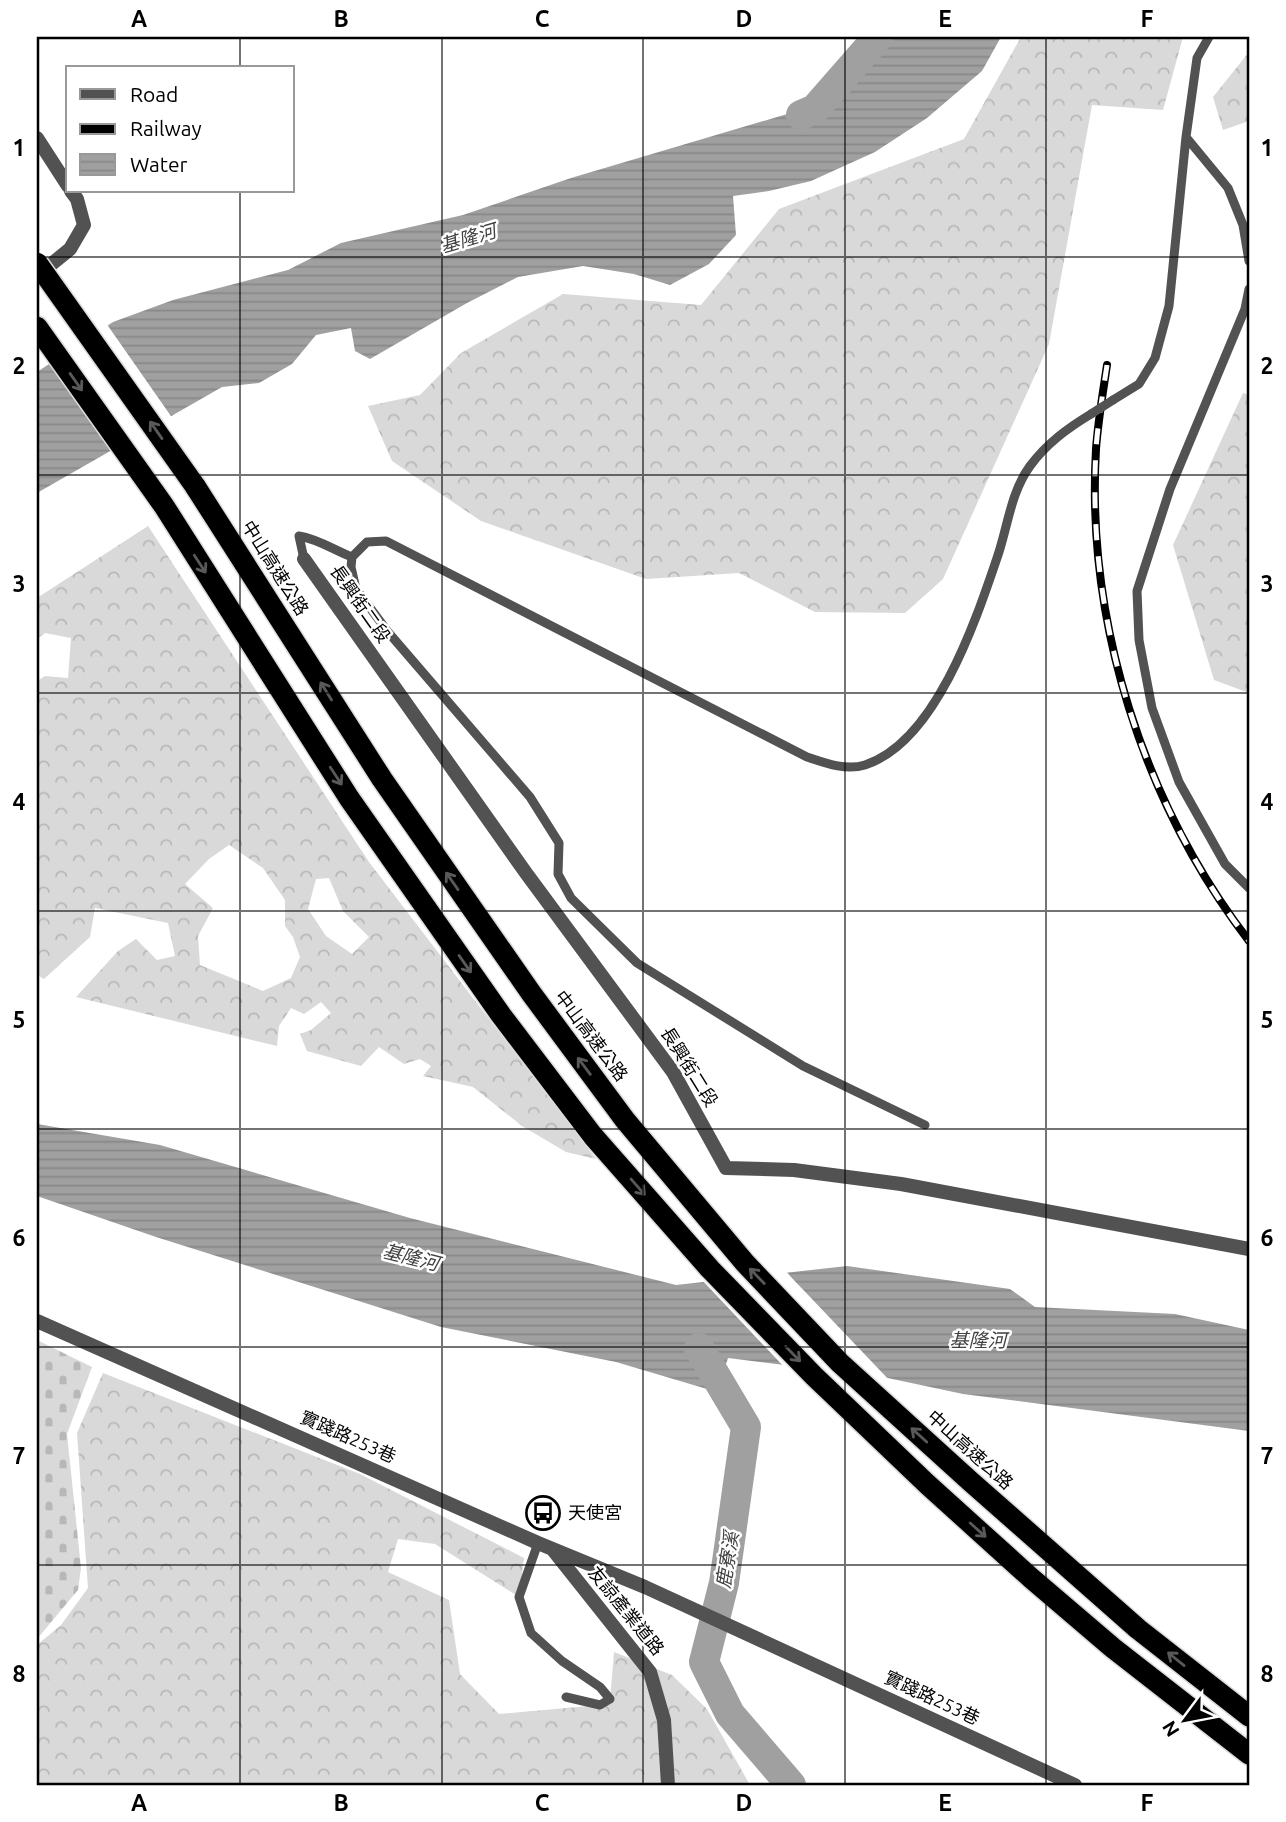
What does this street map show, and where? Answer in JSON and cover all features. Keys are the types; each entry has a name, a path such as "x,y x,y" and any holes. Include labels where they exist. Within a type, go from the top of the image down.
{"highway":[{"name":"中山高速公路","path":"37,263 195,486 382,779 531,993 625,1120 745,1263 840,1363 1138,1629 1249,1716"},
{"path":"37,327 164,506 349,797 501,1015 593,1136 710,1269 814,1376 927,1484 1103,1639 1249,1754"}],"street":[{"path":"37,138 66,183"},
{"path":"37,276 70,249 84,225 77,200 72,192"},
{"name":"長興街二段","path":"304,559 527,873 673,1072 726,1168 794,1170 901,1184 1249,1249"},
{"name":"實踐路253巷","path":"37,1321 545,1546 645,1587 1075,1785"},
{"name":"友諒產業道路","path":"545,1546 650,1672 664,1720 668,1785"},
{"path":"585,1591 584,1579 588,1572 607,1571"}],"lane":[{"path":"925,1125 803,1066 638,963 590,919 562,884 558,874 559,843 551,828 530,797 388,632 356,589 351,567 352,556 367,542 386,541 807,757 837,766 864,765 897,747 925,719 969,638 999,552 1010,506 1030,467 1060,433 1139,384 1155,358 1169,306 1186,136 1197,58 1209,37"},
{"path":"1186,136 1228,188 1243,225 1249,261"},
{"path":"1249,289 1245,309 1170,489 1137,591 1139,639 1152,708 1179,782 1225,864 1249,888"},
{"path":"304,559 299,536 316,539 330,549 352,556"},
{"path":"545,1546 519,1597 531,1633 562,1661 600,1687 610,1699 600,1705 566,1697"}],"green space":[{"path":"1021,37 1183,37 1163,110 1092,105 1049,344 943,579 905,613 815,612 739,573 646,579 481,521 392,461 368,406 420,395 461,353 563,294 701,305 779,209 964,139"},
{"path":"1249,52 1249,121 1223,130 1213,97"},
{"path":"1243,393 1249,395 1249,693 1214,680 1173,545"},
{"path":"148,526 369,862 596,1159 566,1152 522,1126 473,1087 423,1076 431,1066 420,1059 404,1064 379,1047 361,1066 307,1051 300,1034 311,1030 331,1013 321,1002 304,1014 291,1008 279,1026 277,1046 76,997 118,951 136,939 157,960 175,956 168,923 95,908 90,937 44,979 37,975 37,681 45,676 68,678 71,638 45,633 37,639 37,598","holes":["229,845 263,868 285,900 285,926 293,937 300,957 291,978 263,991 200,965 198,936 213,908 185,884 209,859","329,878 343,911 369,937 352,954 326,936 308,909 316,879"]},
{"path":"37,1340 92,1367 67,1434 81,1568 78,1590 37,1639"},
{"path":"103,1373 360,1474 524,1558 519,1597 435,1544 398,1539 388,1572 449,1600 460,1674 499,1714 600,1705 610,1699 614,1652 672,1675 707,1709 750,1785 37,1785 37,1645 61,1625 88,1588 77,1433"}],"water":[{"name":"基隆河","path":"888,37 1001,37 982,71 927,118 875,152 811,181 733,196 736,235 709,264 670,285 634,274 583,266 518,277 370,359 355,351 351,328 316,335 292,364 259,383 222,387 37,493 37,372 113,322 173,300 288,270 341,243 463,215 571,178 814,106"},
{"name":"基隆河","path":"37,1124 160,1145 410,1218 676,1285 847,1266 1010,1289 1035,1307 1175,1314 1249,1330 1249,1431 963,1394 883,1377 728,1358 717,1392 616,1362 441,1327 156,1237 37,1196"}],"pier":[{"path":"106,323 173,419 115,452 49,359"},
{"path":"784,1269 892,1383 786,1369 701,1279"}],"waterway":[{"name":"基隆河","path":"801,115 815,109 878,37"},
{"name":"鹿寮溪","path":"699,1348 746,1427 724,1583 704,1662 730,1714 791,1785"}],"railway":[{"path":"1107,365 1096,449 1095,514 1101,579 1112,644 1129,708 1151,770 1179,830 1212,887 1249,941"}],"place":[{"name":"天使宮","path":"543,1513"}]}
